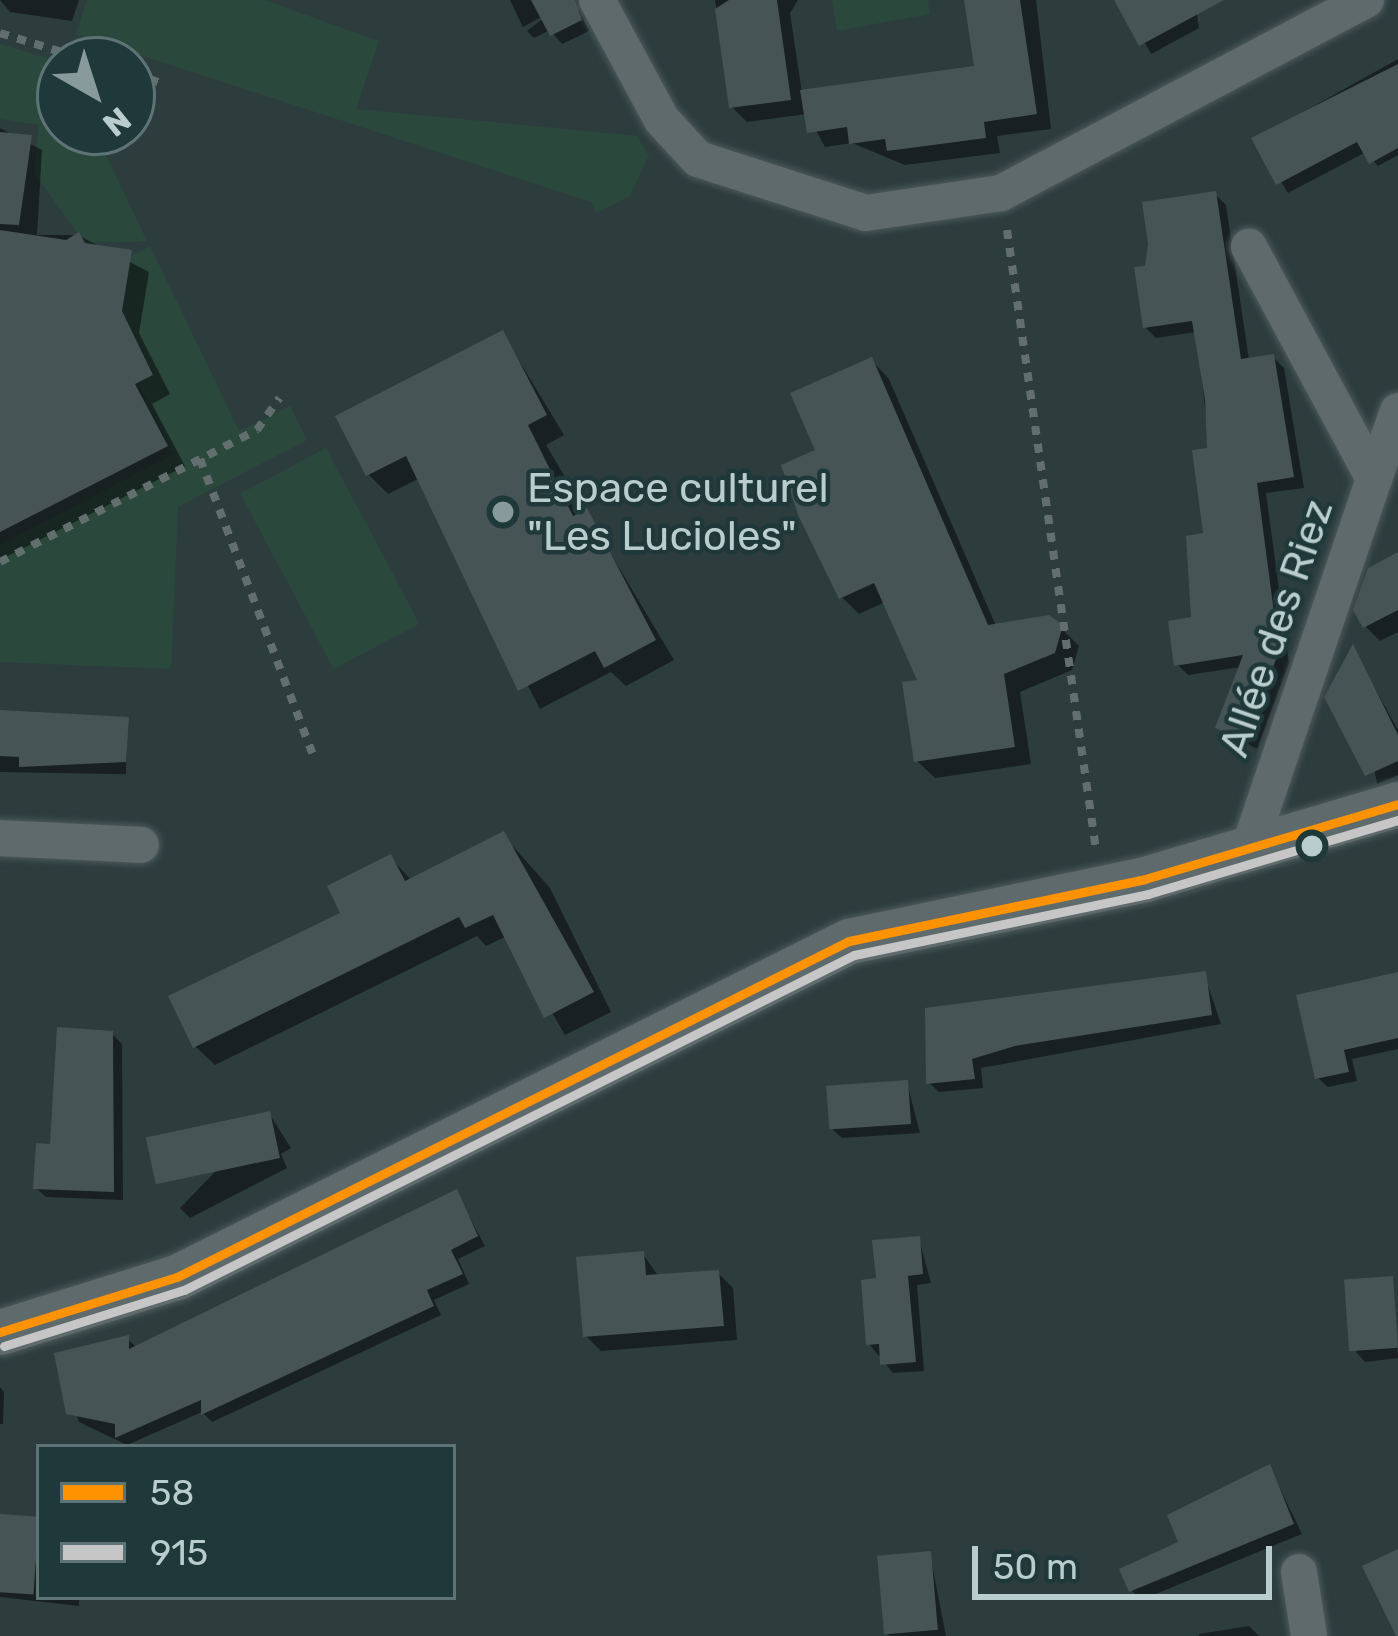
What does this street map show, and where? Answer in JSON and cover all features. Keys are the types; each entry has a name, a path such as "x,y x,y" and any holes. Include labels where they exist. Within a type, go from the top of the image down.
{"street":[{"path":"597,0 662,120 717,170 866,213 1001,193 1366,0"},
{"name":"Allée des Riez","path":"1248,851 1374,479 1249,247"},
{"path":"1374,479 1398,411"},
{"path":"0,1332 177,1277 824,951 1101,889 1248,851 1398,804"},
{"path":"0,838 141,845"},
{"path":"1299,1572 1309,1636"}],"path":[{"path":"0,33 36,44"},
{"path":"156,82 164,84"},
{"path":"1001,193 1101,889"},
{"path":"0,562 257,430 279,398"},
{"path":"200,459 312,753"}],"green space":[{"path":"87,0 264,0 379,41 356,109 637,136 649,155 630,196 596,213 591,202 156,60 156,36 76,34"},
{"path":"832,0 928,0 930,14 837,31"},
{"path":"0,44 36,55 36,125 0,119"},
{"path":"36,154 106,156 147,241 85,243 34,173"},
{"path":"150,246 239,431 290,406 307,440 178,507 171,669 0,662 0,545 173,454 138,383 153,374 122,311 130,257"},
{"path":"326,448 419,624 334,669 240,494"}],"building":[{"path":"531,0 575,0 582,20 550,36"},
{"path":"729,0 777,0 791,100 729,108 715,9"},
{"path":"964,0 1020,0 1037,114 984,122 986,138 887,151 885,139 849,144 847,127 807,133 800,90 974,66"},
{"path":"1114,0 1224,0 1139,46"},
{"path":"1398,64 1398,148 1369,164 1357,142 1276,185 1251,138"},
{"path":"0,132 32,135 19,225 0,224"},
{"path":"1216,191 1241,359 1274,354 1294,477 1257,483 1279,651 1246,740 1215,728 1243,655 1174,666 1168,621 1191,617 1186,536 1203,533 1192,450 1207,448 1205,400 1192,321 1143,328 1134,267 1145,266 1148,244 1142,202"},
{"path":"0,230 66,240 79,232 85,243 132,250 122,311 153,375 135,384 168,446 0,532"},
{"name":"Espace culturel \"Les Lucioles\"","path":"503,330 547,415 528,425 573,516 587,508 656,640 604,668 595,651 518,691 406,456 366,476 335,416"},
{"path":"872,357 988,625 1049,615 1063,625 1055,653 1004,674 1015,747 914,762 902,682 917,680 874,583 839,599 799,517 781,465 815,450 790,393"},
{"path":"1398,552 1398,610 1363,628 1353,610 1368,568"},
{"path":"1353,644 1398,735 1398,761 1365,776 1324,697"},
{"path":"0,710 129,717 126,762 19,767 19,757 0,756"},
{"path":"504,831 594,992 544,1018 493,915 465,928 459,917 193,1048 168,996 340,913 327,886 391,854 405,881"},
{"path":"1206,971 1212,1015 1015,1046 972,1059 975,1079 926,1084 925,1008"},
{"path":"1398,972 1398,1038 1344,1050 1349,1072 1315,1079 1296,995"},
{"path":"57,1027 113,1031 114,1192 33,1189 36,1143 50,1144"},
{"path":"908,1080 911,1124 829,1130 826,1086"},
{"path":"270,1111 280,1158 156,1184 146,1137"},
{"path":"457,1189 478,1236 451,1250 463,1274 427,1290 434,1306 201,1415 201,1400 115,1438 115,1424 66,1414 54,1353 129,1335 129,1349"},
{"path":"920,1236 923,1274 908,1276 916,1362 880,1365 879,1344 866,1345 861,1280 876,1278 872,1240"},
{"path":"644,1251 646,1275 719,1270 724,1326 583,1337 576,1257"},
{"path":"1393,1276 1398,1348 1349,1351 1344,1279"},
{"path":"1270,1464 1294,1524 1129,1592 1119,1569 1178,1542 1167,1515"},
{"path":"0,1514 36,1517 33,1595 0,1592"},
{"path":"1398,1549 1398,1636 1396,1636 1362,1566"},
{"path":"931,1551 938,1630 884,1634 877,1556"}],"transit line":[{"name":"58","path":"0,1332 177,1277 849,941 1145,879 1398,804"},
{"name":"915","path":"4,1346 184,1290 854,955 1148,894 1398,820"}],"place":[{"name":"Espace culturel \"Les Lucioles\"","path":"503,512"}]}
